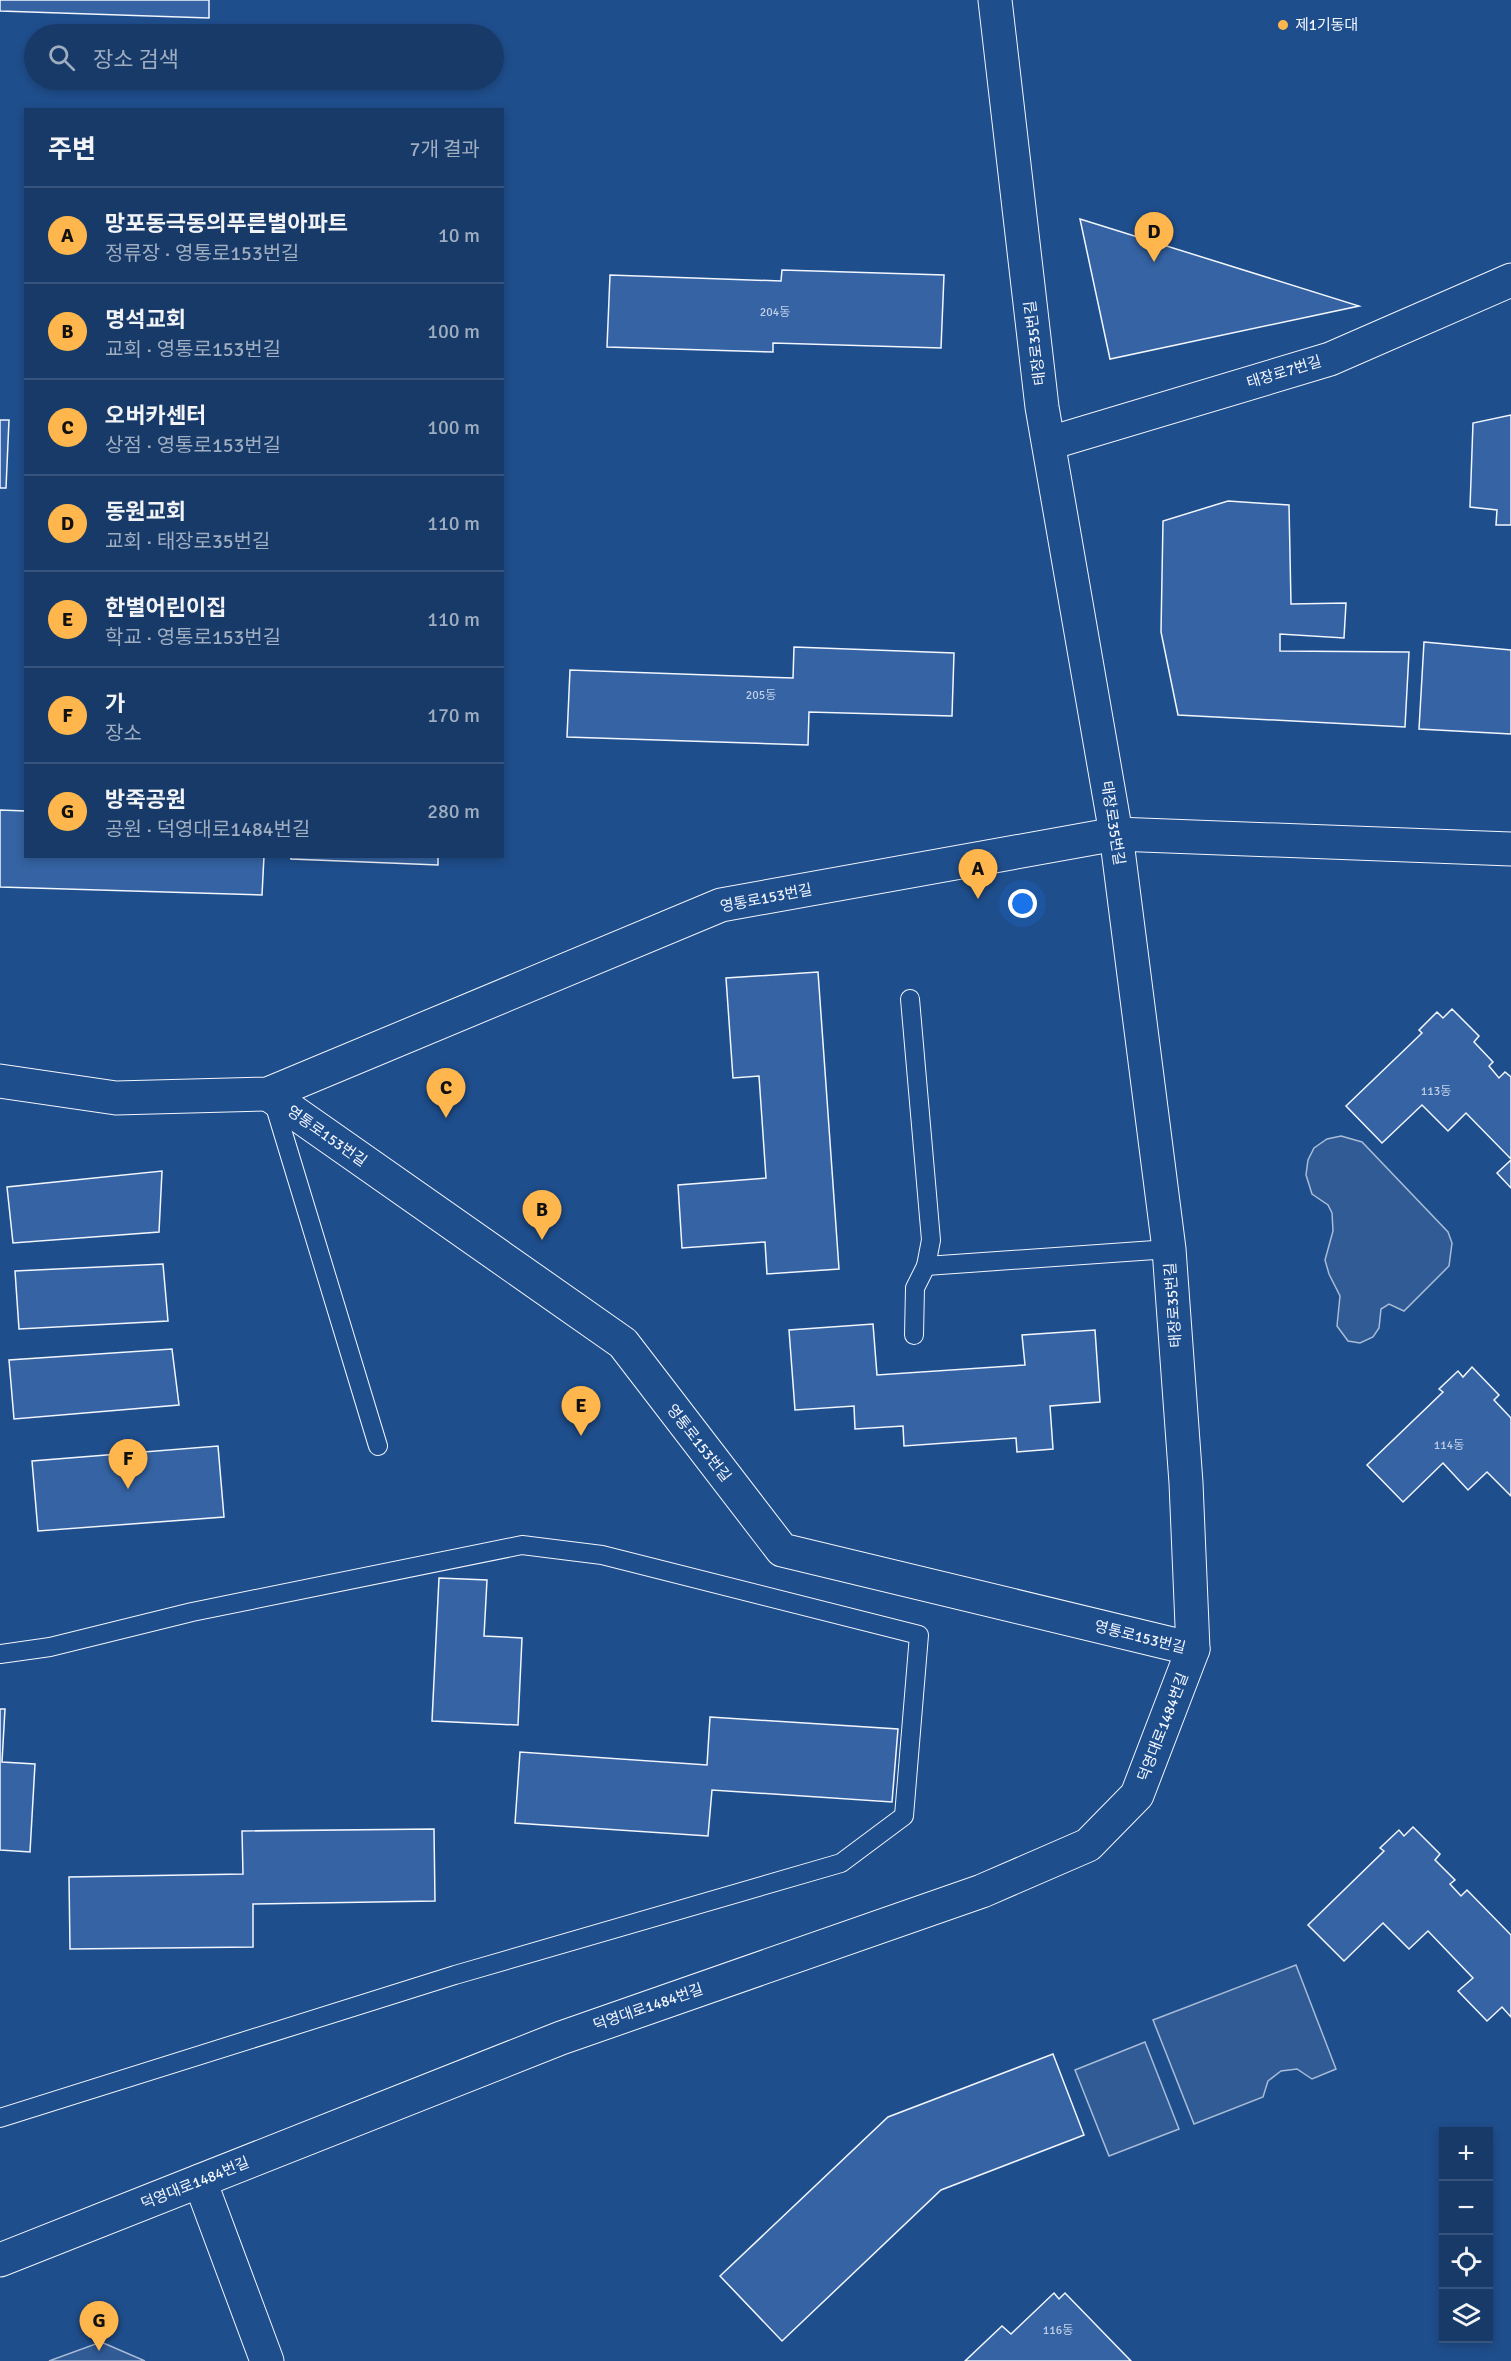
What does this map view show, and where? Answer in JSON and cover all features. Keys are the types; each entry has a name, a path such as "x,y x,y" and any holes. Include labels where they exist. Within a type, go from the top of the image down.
{"street":[{"name":"태장로35번길","path":"994,0 1042,407 1116,834 1169,1249 1186,1484 1193,1649"},
{"name":"태장로7번길","path":"1050,443 1330,358 1511,280"},
{"name":"영통로153번길","path":"0,1081 116,1098 270,1096 721,905 1116,834 1511,849"},
{"name":"영통로153번길","path":"270,1096 623,1343 782,1550 1193,1649"},
{"name":"덕영대로1484번길","path":"0,2260 561,2038 982,1891 1089,1845 1137,1795 1193,1649"},
{"path":"200,2181 267,2361"}],"lane":[{"path":"910,999 930,1240 926,1266 915,1288 914,1335"},
{"path":"270,1096 378,1446"},
{"path":"926,1266 1169,1249"},
{"path":"0,1654 50,1647 192,1612 522,1545 602,1555 919,1635 904,1816 841,1863 455,1975 0,2118"}],"shaded area":[{"path":"1341,1136 1362,1142 1448,1232 1452,1243 1449,1266 1404,1311 1389,1304 1381,1309 1379,1328 1373,1337 1360,1343 1348,1341 1337,1326 1340,1296 1325,1260 1333,1231 1332,1213 1328,1205 1312,1194 1306,1175 1308,1160 1314,1148 1327,1139"},
{"path":"1296,1965 1336,2069 1312,2079 1297,2069 1281,2071 1268,2081 1263,2097 1194,2124 1153,2020"},
{"path":"1145,2042 1179,2129 1109,2156 1075,2070"},
{"path":"101,2342 145,2361 49,2361"}],"building":[{"path":"0,0 209,0 209,18 0,11"},
{"path":"1080,219 1359,306 1110,359"},
{"path":"782,270 944,275 941,348 773,343 773,352 607,347 610,275 781,281"},
{"path":"1511,415 1511,525 1496,525 1497,510 1470,507 1473,423"},
{"path":"0,420 9,420 6,488 0,488"},
{"path":"1228,501 1289,505 1291,604 1346,603 1344,638 1280,634 1280,651 1409,652 1405,727 1178,715 1161,632 1163,521"},
{"path":"1424,642 1511,650 1511,734 1419,729"},
{"path":"794,647 954,653 952,716 809,712 808,745 567,737 570,670 793,678"},
{"path":"0,810 24,811 24,858 264,858 262,895 0,887"},
{"path":"438,858 438,865 291,859"},
{"path":"818,972 839,1269 767,1274 765,1242 682,1248 678,1185 766,1178 759,1076 733,1078 726,978"},
{"path":"1452,1009 1479,1036 1474,1042 1493,1062 1489,1066 1499,1078 1505,1072 1511,1077 1511,1159 1466,1113 1448,1131 1422,1105 1382,1143 1346,1106 1422,1033 1419,1030 1437,1012 1443,1018"},
{"path":"1511,1160 1511,1188 1497,1173"},
{"path":"162,1171 159,1232 13,1243 7,1187"},
{"path":"163,1264 168,1321 19,1329 15,1271"},
{"path":"873,1324 877,1375 1025,1365 1022,1335 1095,1330 1100,1402 1050,1406 1053,1449 1017,1452 1016,1438 904,1446 903,1426 855,1429 854,1406 795,1410 789,1330"},
{"path":"172,1349 179,1405 14,1419 9,1360"},
{"path":"1472,1367 1499,1395 1494,1400 1511,1418 1511,1496 1487,1472 1468,1490 1443,1463 1403,1502 1367,1465 1443,1392 1439,1389 1458,1371 1463,1377"},
{"path":"218,1446 224,1517 38,1531 32,1461"},
{"path":"439,1578 487,1580 484,1636 522,1638 518,1725 432,1721"},
{"path":"0,1709 5,1709 2,1762 35,1764 30,1852 0,1850"},
{"path":"710,1717 898,1729 892,1802 712,1790 708,1836 515,1823 520,1752 707,1765"},
{"path":"1413,1827 1440,1854 1435,1860 1455,1880 1450,1884 1461,1896 1467,1890 1511,1935 1511,2017 1502,2007 1487,2021 1458,1991 1473,1978 1428,1931 1409,1949 1383,1923 1344,1961 1308,1925 1384,1851 1380,1848 1399,1830 1404,1836"},
{"path":"434,1829 435,1901 253,1904 253,1947 70,1949 69,1877 243,1874 242,1831"},
{"path":"1053,2054 1084,2135 941,2190 782,2341 720,2276 888,2117"},
{"path":"1054,2293 1059,2299 1065,2293 1131,2361 965,2361 1002,2326 1011,2334"}],"place":[{"name":"제1기동대","path":"1283,25"},
{"name":"동원교회","path":"1154,262"},
{"name":"망포동극동의푸른별아파트","path":"978,899"},
{"name":"오버카센터","path":"446,1118"},
{"name":"명석교회","path":"542,1240"},
{"name":"한별어린이집","path":"581,1436"},
{"name":"가","path":"128,1489"},
{"name":"방죽공원","path":"99,2351"}]}
